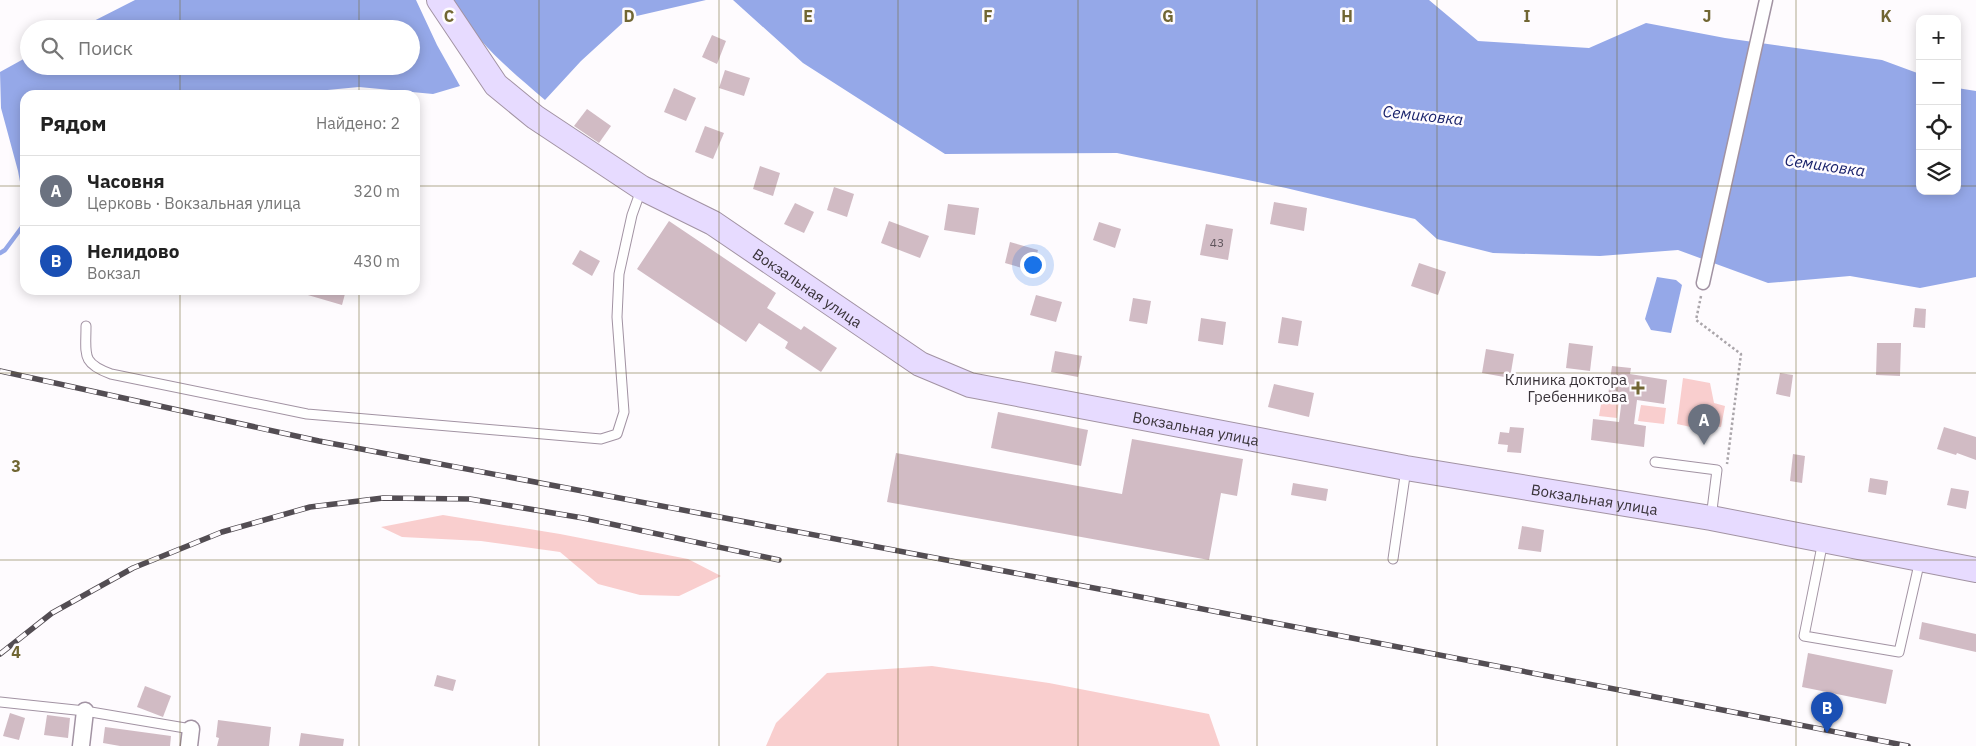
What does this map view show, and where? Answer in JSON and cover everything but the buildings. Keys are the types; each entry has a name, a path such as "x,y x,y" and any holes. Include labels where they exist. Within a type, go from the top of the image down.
{"main road":[{"name":"Вокзальная улица","path":"439,0 496,85 535,117 642,188 713,223 920,364 970,385 1406,468 1711,518 1976,570"}],"street":[{"path":"1703,283 1766,0"},
{"path":"81,746 85,712"},
{"path":"189,746 191,729"}],"lane":[{"path":"86,326 86,355 95,368 112,374 306,414 600,439 617,434 624,412 617,317 619,274 632,215 642,188"},
{"path":"1655,462 1717,470 1711,518"},
{"path":"1393,559 1406,468"},
{"path":"1823,541 1804,636 1899,652 1920,560"},
{"path":"0,702 85,712 191,729"}],"path":[{"path":"1703,283 1696,320 1741,354 1726,471"}],"shaded area":[{"path":"1683,378 1710,383 1714,403 1725,406 1721,427 1703,424 1700,429 1677,424"},
{"path":"1602,398 1619,400 1617,418 1599,416"},
{"path":"1641,405 1666,408 1664,424 1638,421"},
{"path":"443,515 560,534 688,559 721,576 679,596 640,595 598,584 560,552 481,541 402,537 381,527"},
{"path":"932,666 1049,683 1209,714 1220,746 766,746 776,723 827,673"}],"water":[{"path":"135,0 416,0 437,45 460,86 433,94 420,93 420,90 359,87 328,90 20,90 20,182 1,108 0,72 20,61 20,75 420,75 420,20 96,20"},
{"path":"453,0 706,0 628,18 581,61 545,100 483,43 462,16"},
{"name":"Семиковка","path":"733,0 1429,0 1478,41 1589,48 1646,23 1725,38 1882,60 1916,73 1916,195 1961,195 1961,89 1976,91 1976,277 1920,288 1850,276 1768,283 1678,250 1600,256 1493,253 1437,239 1415,219 1286,188 1117,153 945,154 803,63"},
{"path":"1657,277 1676,280 1682,285 1671,333 1651,330 1645,319"}],"waterway":[{"path":"0,253 5,250 20,230"}],"railway":[{"path":"0,371 319,441 1115,592 1908,746"},
{"path":"0,654 52,613 133,568 222,532 310,507 383,498 470,499 583,518 779,560"}],"place":[{"name":"Клиника доктора Гребенникова","path":"1638,388"},
{"name":"Часовня","path":"1704,445"},
{"name":"Нелидово","path":"1827,733"}]}
